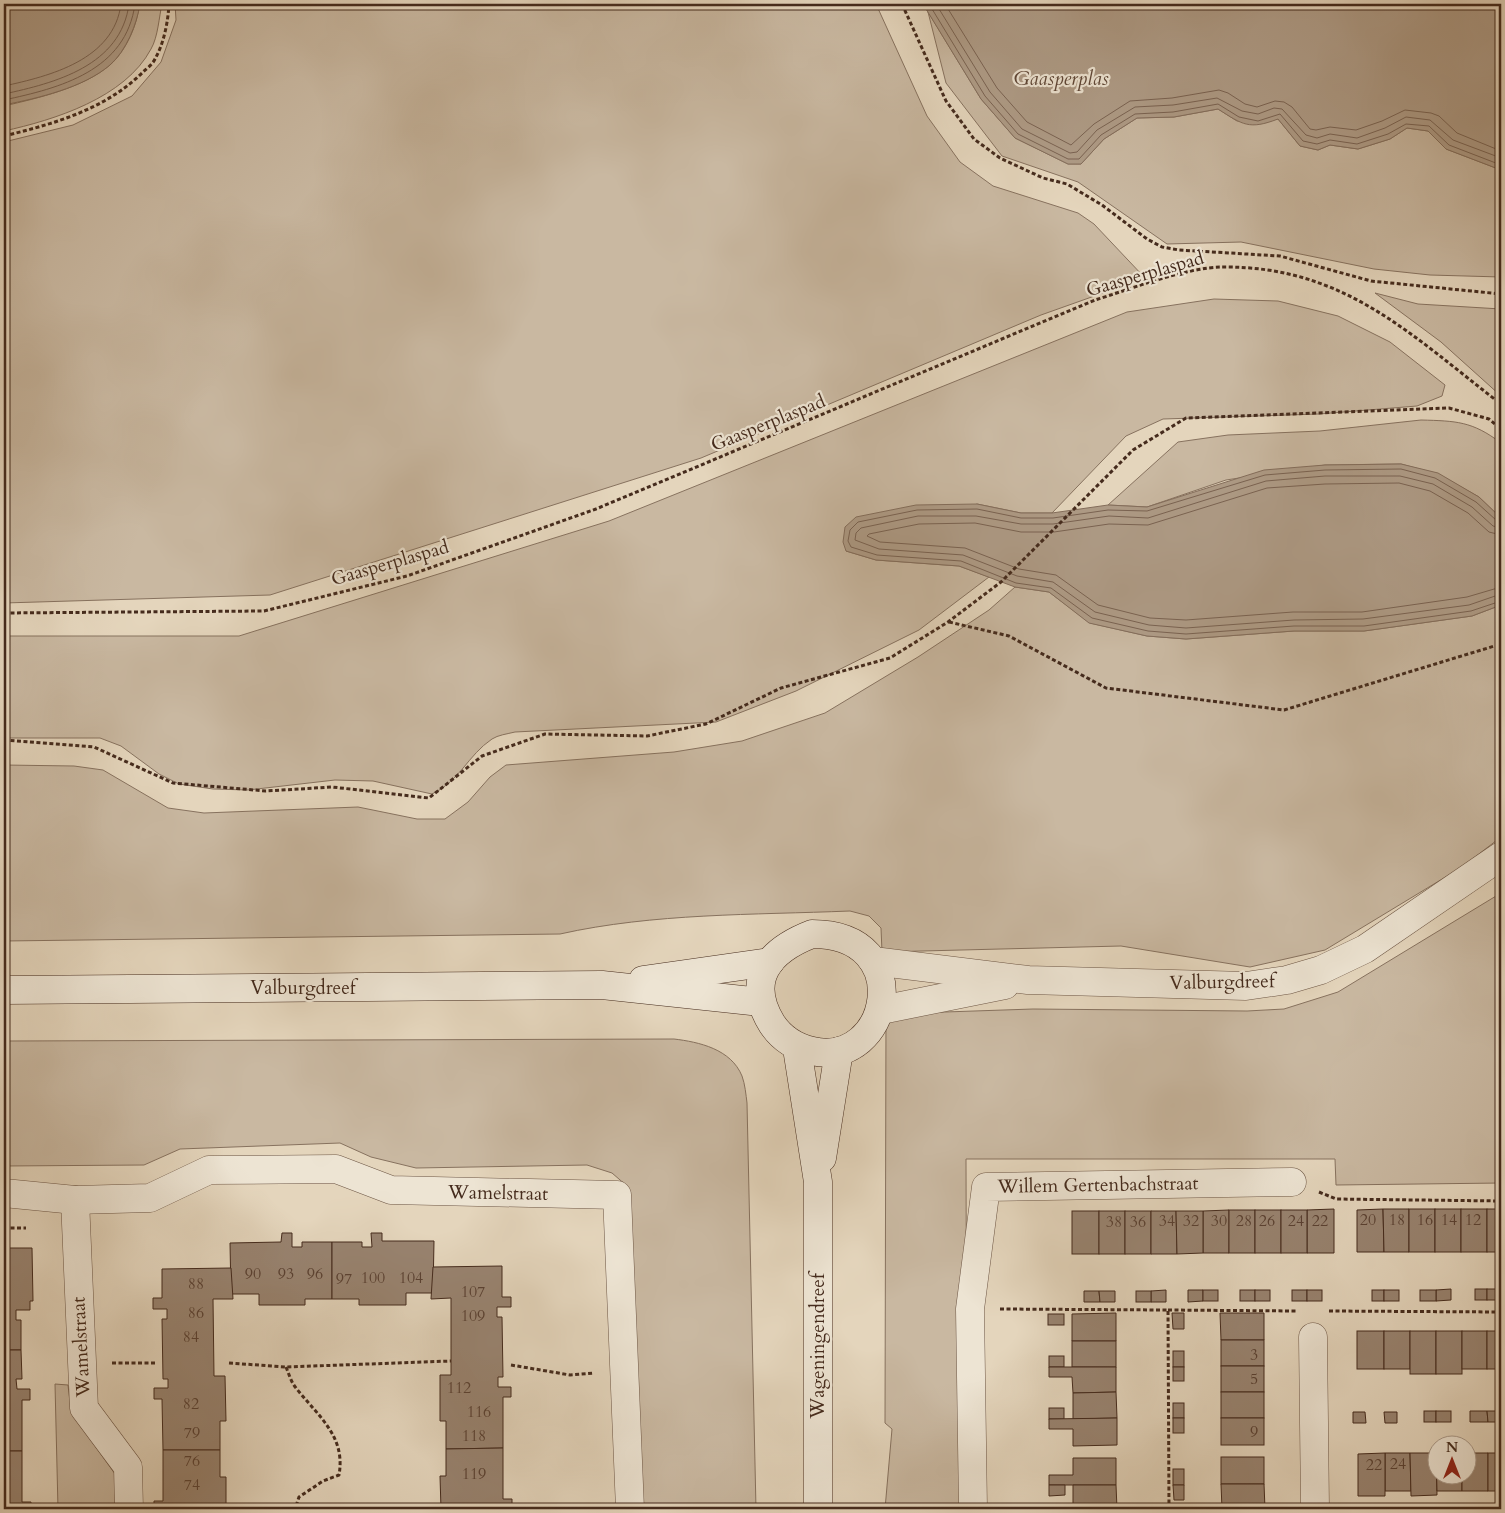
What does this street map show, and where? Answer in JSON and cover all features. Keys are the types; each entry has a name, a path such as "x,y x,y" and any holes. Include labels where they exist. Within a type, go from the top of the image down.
{"street":[{"name":"Valburgdreef","path":"873,961 1028,980 1246,986 1287,980 1321,970 1365,948 1501,856"},
{"path":"812,934 832,934 851,940 873,961 883,990 880,1010 872,1028 858,1042 839,1051 820,1053 797,1048 778,1034 761,1002 761,978 770,962 793,942 812,934"},
{"name":"Valburgdreef","path":"602,985 770,962"},
{"name":"Valburgdreef","path":"880,1010 1028,980"},
{"name":"Valburgdreef","path":"4,990 602,985 761,1002"},
{"name":"Wageningendreef","path":"797,1048 818,1182 818,1509"},
{"name":"Wageningendreef","path":"818,1182 839,1051"},
{"name":"Wamelstraat","path":"4,1193 75,1200 150,1198 209,1170 336,1169 391,1190 617,1195 630,1509"},
{"name":"Willem Gertenbachstraat","path":"973,1509 970,1308 986,1187 1292,1182"},
{"name":"Wamelstraat","path":"75,1200 84,1408 128,1467 129,1509"},
{"path":"1313,1337 1315,1509"}],"path":[{"path":"4,136 45,126 94,107 127,87 154,61 168,22 168,4"},
{"path":"902,4 946,101 974,138 1000,158 1043,178 1067,184 1102,204 1147,239 1162,247 1179,250 1280,256 1371,281 1501,294"},
{"name":"Gaasperplaspad","path":"4,613 264,611 408,576 596,509 1095,300 1174,276 1222,267 1277,272 1324,283 1371,307 1411,332 1501,404"},
{"path":"4,740 94,747 173,783 266,791 332,787 429,798 482,756 545,734 647,736 706,724 781,688 890,658 948,622 1001,582 1133,450 1186,418 1449,408 1489,419 1501,429"},
{"path":"948,622 1009,636 1106,688 1284,710 1501,644"},
{"path":"1292,1182 1336,1199 1501,1201"},
{"path":"970,1308 1302,1311"},
{"path":"1168,1310 1169,1509"},
{"path":"1322,1311 1501,1312"},
{"path":"229,1363 286,1367 451,1361"},
{"path":"81,1362 157,1363"},
{"path":"511,1365 570,1375 624,1372"},
{"path":"286,1367 294,1387 320,1413 338,1445 341,1464 339,1475 323,1480 299,1497 296,1509"}],"shaded area":[{"path":"139,4 162,4 158,27 151,49 139,66 124,81 106,94 66,113 4,131 4,106 45,96 74,86 110,65 130,37"},
{"path":"175,4 876,4 927,116 960,162 993,186 1078,213 1094,224 1145,278 1041,315 701,458 270,595 4,603 4,142 73,125 132,96 161,62 176,20"},
{"path":"928,12 981,99 1015,138 1068,164 1081,164 1104,139 1137,118 1174,117 1218,109 1237,121 1278,119 1300,146 1318,150 1330,145 1358,149 1390,139 1407,128 1428,131 1446,149 1501,170 1501,277 1430,275 1374,269 1241,242 1167,244 1078,182 1002,156 946,83"},
{"path":"1375,293 1418,304 1501,309 1501,396 1441,342"},
{"path":"1214,299 1278,301 1338,316 1390,342 1445,385 1442,396 1417,406 1319,414 1163,419 1126,436 1052,513 1021,513 977,504 846,551 876,560 959,566 989,577 919,630 796,691 716,722 515,732 500,736 484,745 457,776 432,794 373,781 335,780 248,790 213,789 179,784 159,774 121,746 100,738 4,738 4,636 239,636 609,521 1127,312"},
{"path":"1421,420 1454,422 1472,426 1501,443 1501,518 1479,497 1438,474 1401,464 1325,465 1226,480 1147,507 1108,505 1178,442 1228,435 1320,431"},
{"path":"1015,587 1049,592 1090,623 1147,636 1186,639 1294,631 1364,631 1472,616 1501,605 1501,837 1462,867 1325,950 1250,967 1121,946 882,952 881,928 869,916 850,911 704,916 631,922 560,934 4,941 4,765 74,766 103,770 168,808 204,813 358,807 417,819 445,819 468,802 490,777 506,765 674,752 742,741 825,713 918,657 989,610"},
{"path":"1501,893 1501,1183 1336,1185 1335,1159 966,1159 967,1509 885,1509 892,1429 885,1423 886,1014 1033,1009 1247,1011 1284,1009 1338,992"},
{"path":"674,1039 694,1042 722,1053 737,1067 745,1086 747,1103 756,1509 632,1509 631,1218 627,1186 612,1173 587,1165 416,1168 371,1157 340,1143 180,1149 144,1165 4,1166 4,1041"},
{"path":"55,1384 68,1385 71,1412 115,1474 115,1509 58,1509"}],"water":[{"path":"4,4 140,4 130,37 110,65 74,86 4,105"},
{"name":"Gaasperplas","path":"923,4 1501,4 1501,170 1446,149 1428,131 1407,128 1390,139 1358,149 1330,145 1318,150 1300,146 1278,119 1260,124 1246,124 1218,109 1174,117 1137,118 1104,139 1081,164 1068,164 1015,138 981,99"},
{"path":"1401,464 1438,473 1479,497 1501,518 1501,605 1472,616 1364,631 1294,631 1186,639 1147,636 1089,623 1049,592 1015,587 959,566 876,560 846,551 843,542 845,527 856,517 916,505 977,504 1021,513 1052,513 1108,505 1147,507 1264,470 1325,465"}],"building":[{"path":"1334,1209 1334,1253 1307,1253 1307,1210"},
{"path":"1383,1209 1384,1252 1357,1252 1357,1210"},
{"path":"1383,1209 1409,1209 1409,1252 1384,1252"},
{"path":"1409,1209 1435,1209 1435,1252 1409,1252"},
{"path":"1435,1209 1461,1209 1461,1252 1435,1252"},
{"path":"1461,1209 1487,1209 1487,1252 1461,1252"},
{"path":"1487,1209 1501,1209 1501,1252 1487,1252"},
{"path":"1229,1210 1229,1253 1203,1253 1203,1211"},
{"path":"1229,1210 1255,1210 1255,1253 1229,1253"},
{"path":"1255,1210 1281,1210 1281,1253 1255,1253"},
{"path":"1281,1210 1307,1210 1307,1253 1281,1253"},
{"path":"1072,1211 1099,1211 1099,1254 1072,1254"},
{"path":"1099,1211 1125,1211 1125,1254 1099,1254"},
{"path":"1125,1211 1151,1211 1151,1254 1125,1254"},
{"path":"1151,1211 1176,1211 1177,1254 1151,1254"},
{"path":"1176,1211 1203,1211 1203,1253 1177,1254"},
{"path":"282,1233 292,1233 292,1247 302,1247 302,1242 332,1242 332,1299 305,1299 305,1305 259,1305 259,1294 231,1294 230,1243 281,1242"},
{"path":"371,1233 382,1233 382,1241 434,1241 433,1293 406,1293 406,1305 359,1305 359,1299 332,1299 332,1242 362,1242 362,1247 372,1247"},
{"path":"4,1248 32,1248 33,1301 30,1301 30,1310 16,1310 16,1320 21,1320 21,1350 4,1350"},
{"path":"502,1266 502,1297 511,1297 511,1307 497,1307 497,1317 502,1317 503,1377 498,1377 498,1387 511,1387 511,1397 503,1397 503,1448 446,1449 446,1421 440,1421 440,1375 451,1375 451,1298 431,1299 433,1267"},
{"path":"231,1268 233,1299 213,1299 214,1376 225,1376 226,1421 220,1421 220,1450 163,1450 162,1399 154,1399 154,1388 168,1388 168,1379 163,1379 162,1319 167,1319 167,1309 153,1309 153,1298 162,1298 162,1269"},
{"path":"1451,1289 1451,1300 1436,1301 1436,1290"},
{"path":"1475,1289 1487,1289 1487,1300 1475,1300"},
{"path":"1487,1289 1501,1289 1501,1300 1487,1300"},
{"path":"1166,1290 1166,1302 1151,1302 1151,1291"},
{"path":"1188,1290 1203,1290 1203,1301 1188,1302"},
{"path":"1203,1290 1218,1290 1218,1301 1203,1301"},
{"path":"1240,1290 1255,1290 1255,1301 1240,1301"},
{"path":"1255,1290 1270,1290 1270,1301 1255,1301"},
{"path":"1292,1290 1307,1290 1307,1301 1292,1301"},
{"path":"1307,1290 1322,1290 1322,1301 1307,1301"},
{"path":"1372,1290 1384,1290 1384,1301 1372,1301"},
{"path":"1384,1290 1399,1290 1399,1301 1384,1301"},
{"path":"1420,1290 1436,1290 1436,1301 1420,1301"},
{"path":"1084,1291 1099,1291 1100,1302 1084,1302"},
{"path":"1099,1291 1115,1291 1115,1302 1100,1302"},
{"path":"1136,1291 1151,1291 1151,1302 1136,1302"},
{"path":"1116,1313 1116,1341 1072,1341 1072,1314"},
{"path":"1172,1313 1184,1313 1184,1329 1173,1329"},
{"path":"1220,1313 1264,1313 1264,1340 1221,1340"},
{"path":"1048,1314 1064,1314 1064,1325 1048,1325"},
{"path":"1357,1331 1384,1331 1384,1369 1357,1369"},
{"path":"1384,1331 1410,1331 1410,1369 1384,1369"},
{"path":"1410,1331 1436,1331 1436,1374 1410,1374"},
{"path":"1436,1331 1462,1331 1462,1374 1436,1374"},
{"path":"1462,1331 1487,1331 1487,1369 1462,1369"},
{"path":"1487,1331 1501,1331 1501,1369 1487,1369"},
{"path":"1221,1340 1264,1340 1264,1366 1221,1366"},
{"path":"1072,1341 1116,1341 1116,1367 1072,1367"},
{"path":"4,1350 21,1350 22,1379 16,1379 17,1389 30,1389 30,1400 22,1400 22,1451 4,1451"},
{"path":"1173,1351 1184,1351 1184,1367 1173,1367"},
{"path":"1049,1356 1064,1356 1064,1367 1049,1367"},
{"path":"1221,1366 1264,1366 1264,1392 1221,1392"},
{"path":"1049,1367 1116,1367 1116,1392 1073,1393 1072,1377 1049,1377"},
{"path":"1173,1367 1184,1367 1184,1381 1173,1381"},
{"path":"1116,1392 1117,1418 1073,1419 1073,1393"},
{"path":"1221,1392 1264,1392 1264,1418 1221,1418"},
{"path":"1173,1403 1184,1403 1184,1418 1173,1418"},
{"path":"1049,1408 1064,1408 1064,1419 1049,1419"},
{"path":"1424,1411 1436,1411 1436,1422 1424,1422"},
{"path":"1436,1411 1451,1411 1451,1422 1436,1422"},
{"path":"1470,1411 1487,1411 1488,1422 1470,1422"},
{"path":"1487,1411 1500,1411 1500,1422 1488,1422"},
{"path":"1353,1412 1365,1412 1366,1423 1353,1423"},
{"path":"1384,1412 1397,1412 1397,1423 1385,1423"},
{"path":"1117,1418 1117,1445 1073,1446 1073,1429 1049,1429 1049,1419"},
{"path":"1173,1418 1184,1418 1184,1433 1173,1433"},
{"path":"1221,1418 1264,1418 1264,1445 1221,1445"},
{"path":"503,1448 503,1499 512,1499 512,1509 441,1509 440,1476 446,1476 446,1449"},
{"path":"163,1450 220,1450 220,1477 226,1477 226,1509 154,1509 154,1501 163,1501"},
{"path":"4,1451 22,1451 22,1502 31,1502 31,1509 4,1509"},
{"path":"1385,1453 1410,1453 1411,1491 1385,1491"},
{"path":"1385,1453 1385,1496 1358,1496 1358,1454"},
{"path":"1410,1453 1428,1453 1428,1486 1437,1486 1437,1495 1411,1496"},
{"path":"1478,1453 1488,1453 1488,1491 1462,1491 1462,1486 1478,1486"},
{"path":"1488,1453 1501,1453 1501,1491 1488,1491"},
{"path":"1221,1457 1264,1457 1264,1484 1221,1484"},
{"path":"1073,1458 1116,1458 1116,1485 1049,1485 1049,1475 1073,1475"},
{"path":"1173,1469 1184,1469 1184,1485 1173,1485"},
{"path":"1221,1484 1264,1484 1265,1509 1222,1509"},
{"path":"1049,1485 1065,1485 1065,1495 1049,1496"},
{"path":"1073,1485 1116,1485 1117,1509 1073,1509"},
{"path":"1173,1485 1184,1485 1184,1500 1174,1500"},
{"path":"1437,1486 1462,1486 1462,1491 1437,1491"}]}
